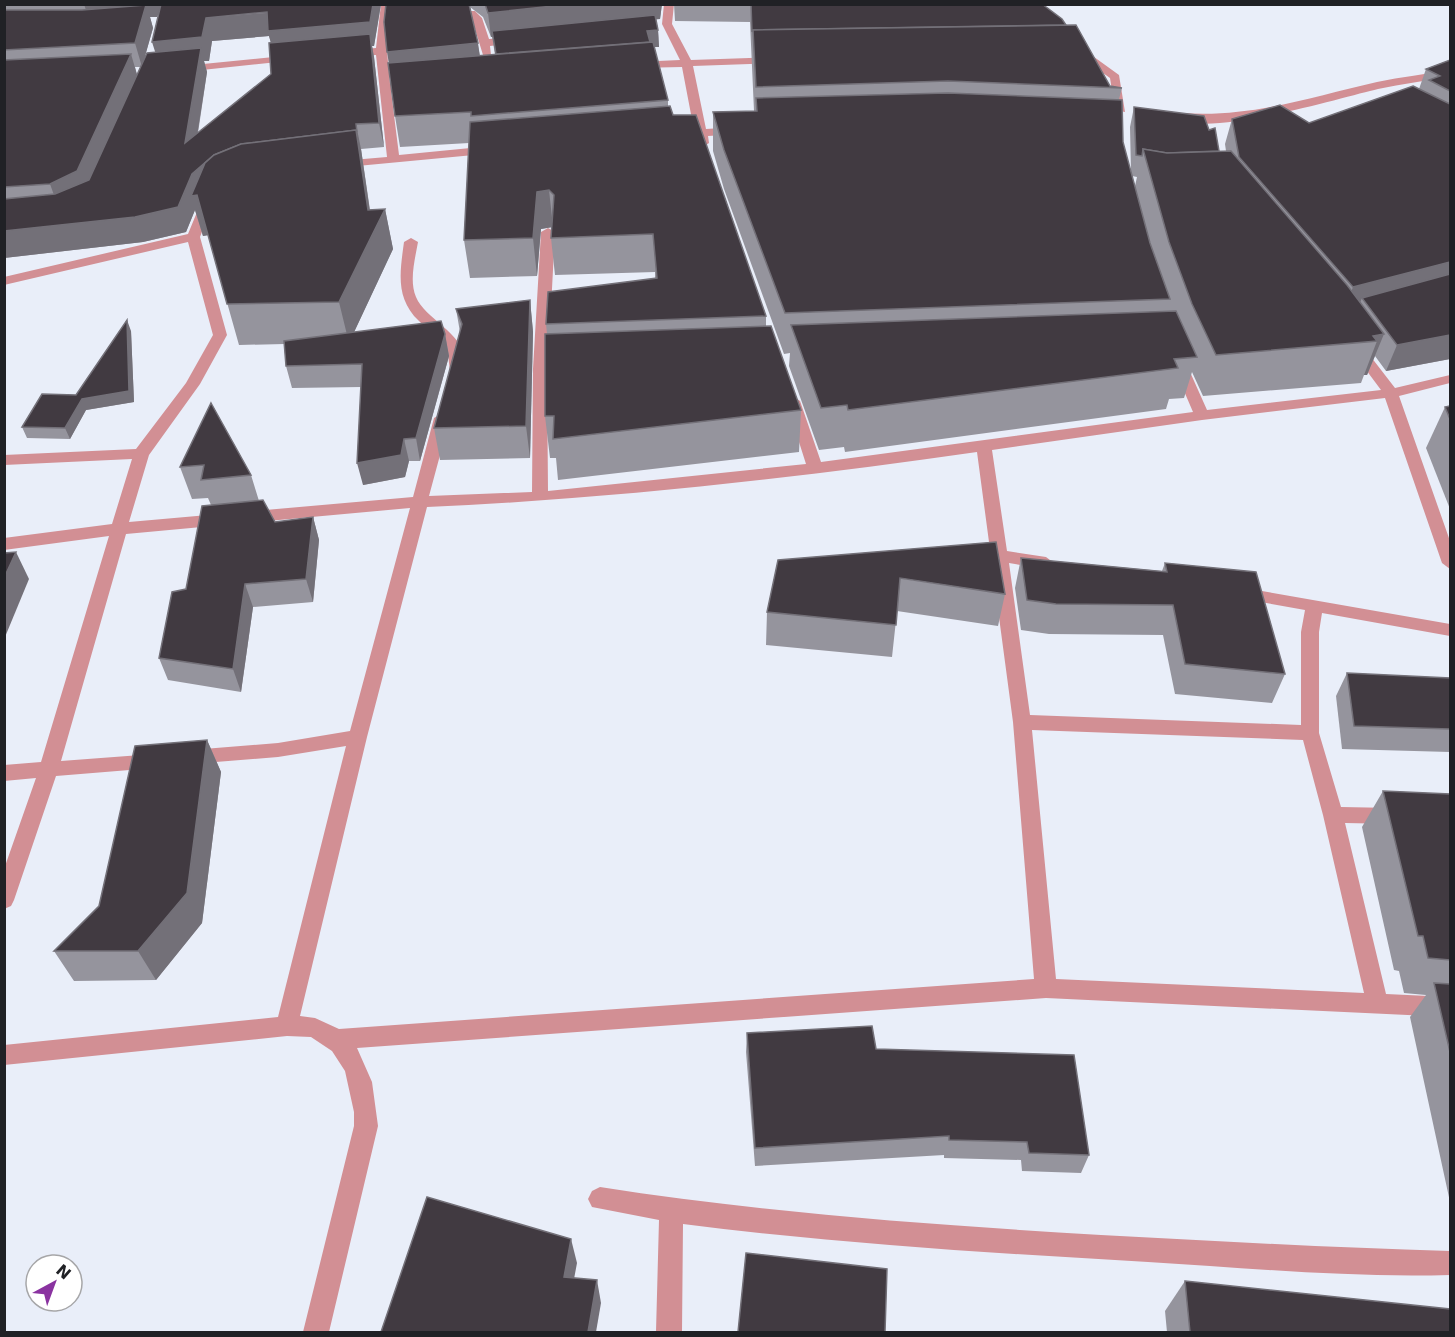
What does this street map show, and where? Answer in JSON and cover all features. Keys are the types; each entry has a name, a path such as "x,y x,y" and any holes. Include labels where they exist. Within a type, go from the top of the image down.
{"street":[{"path":"386,4 390,18 381,51 393,159"},
{"path":"669,4 662,24 687,62 706,156"},
{"path":"436,14 471,13 477,18 489,64"},
{"path":"485,43 530,38"},
{"path":"1070,44 1115,77 1125,114"},
{"path":"337,55 381,51"},
{"path":"171,70 304,57"},
{"path":"1063,57 1087,57"},
{"path":"618,66 792,60"},
{"path":"1167,115 1214,125 1271,114 1371,87 1450,73"},
{"path":"386,88 421,83"},
{"path":"1371,87 1391,97"},
{"path":"665,135 746,131"},
{"path":"325,167 501,149"},
{"path":"4,900 49,769 117,529 141,454 193,384 220,335 193,237 209,199 220,189"},
{"path":"540,497 540,369 548,232"},
{"path":"4,281 193,237"},
{"path":"411,242 408,296 417,313 427,324 452,339 456,345 458,356 453,379"},
{"path":"1347,335 1391,393 1450,563"},
{"path":"1171,346 1202,415"},
{"path":"540,369 587,367"},
{"path":"4,544 117,529 420,502 540,497 815,467 1202,415 1391,393 1450,379"},
{"path":"789,388 815,467"},
{"path":"287,1026 358,737 447,401"},
{"path":"984,445 1022,722 1046,988"},
{"path":"4,460 141,454"},
{"path":"998,555 1068,566"},
{"path":"1220,590 1450,630"},
{"path":"1314,605 1310,632 1310,733 1333,815 1377,1003"},
{"path":"1022,722 1310,733"},
{"path":"4,773 278,750 358,737"},
{"path":"1333,815 1415,816"},
{"path":"334,1040 1046,988 1450,1006"},
{"path":"4,1055 287,1026 315,1028 334,1040 349,1056 360,1076 366,1101 366,1126 316,1332"},
{"path":"600,1199 671,1211 925,1237 1344,1261 1450,1263"},
{"path":"669,1332 671,1211"}],"building":[{"path":"161,4 373,4 370,22 268,31 267,12 206,18 202,37 152,42"},
{"path":"386,4 469,4 478,43 387,52 384,22"},
{"path":"485,4 572,4 488,13"},
{"path":"751,4 1042,4 1062,19 1066,25 753,30 752,32"},
{"path":"146,5 135,43 4,50 4,10 82,10"},
{"path":"655,15 658,30 647,31 650,42 496,54 492,31"},
{"path":"1076,25 1110,86 1122,88 948,81 756,87 753,30"},
{"path":"370,34 379,123 356,124 357,132 356,130 241,144 214,155 192,174 178,207 135,217 4,231 4,199 55,194 89,180 147,53 201,48 185,143 271,74 269,43"},
{"path":"653,42 668,100 471,116 471,112 395,116 388,63"},
{"path":"131,54 77,171 50,184 4,187 4,60"},
{"path":"1450,60 1450,91 1429,80 1440,76 1426,69"},
{"path":"1413,86 1450,104 1450,262 1353,287 1239,157 1232,119 1280,105 1309,123"},
{"path":"948,93 1122,100 1123,142 1150,243 1170,299 785,313 724,150 713,112 757,111 756,98"},
{"path":"670,106 673,115 696,115 766,316 546,324 548,292 657,278 653,234 551,238 554,195 549,190 537,192 533,238 464,240 470,122"},
{"path":"1134,107 1204,116 1209,130 1215,128 1219,151 1167,153 1143,149 1142,156 1136,155"},
{"path":"356,130 368,210 385,209 339,302 227,304 197,195 191,196 205,163 214,155 241,144"},
{"path":"1143,149 1167,153 1231,151 1347,285 1384,334 1373,336 1377,341 1216,355 1192,304 1169,242"},
{"path":"1450,274 1450,335 1397,345 1362,298"},
{"path":"530,300 526,426 434,428 462,324 456,309"},
{"path":"1176,311 1197,357 1174,359 1178,368 848,410 847,405 821,408 791,325"},
{"path":"127,320 129,391 82,399 65,428 22,427 42,394 76,395"},
{"path":"441,321 445,334 416,438 404,439 401,455 357,463 362,364 286,366 284,341"},
{"path":"771,326 801,410 553,439 554,416 545,416 545,334"},
{"path":"211,403 251,475 201,480 204,465 180,467"},
{"path":"1450,406 1450,419 1445,407"},
{"path":"263,500 275,522 313,517 306,579 245,584 233,669 159,658 172,592 186,589 202,506"},
{"path":"996,542 1005,594 900,578 896,625 767,612 778,560"},
{"path":"16,552 4,578 4,553"},
{"path":"1021,558 1167,572 1165,563 1256,572 1285,674 1185,664 1173,605 1056,604 1027,600"},
{"path":"1347,673 1450,678 1450,729 1354,726"},
{"path":"207,740 187,893 138,951 54,951 99,906 135,746"},
{"path":"1383,791 1450,794 1450,960 1428,958 1423,936 1418,936"},
{"path":"1434,983 1450,984 1450,1052"},
{"path":"872,1026 876,1049 1074,1055 1089,1155 1029,1153 1027,1142 949,1140 949,1136 755,1148 747,1033"},
{"path":"427,1197 571,1239 564,1277 597,1280 588,1332 381,1332"},
{"path":"746,1253 887,1269 885,1332 738,1332"},
{"path":"1185,1281 1450,1309 1450,1332 1190,1332"}]}
